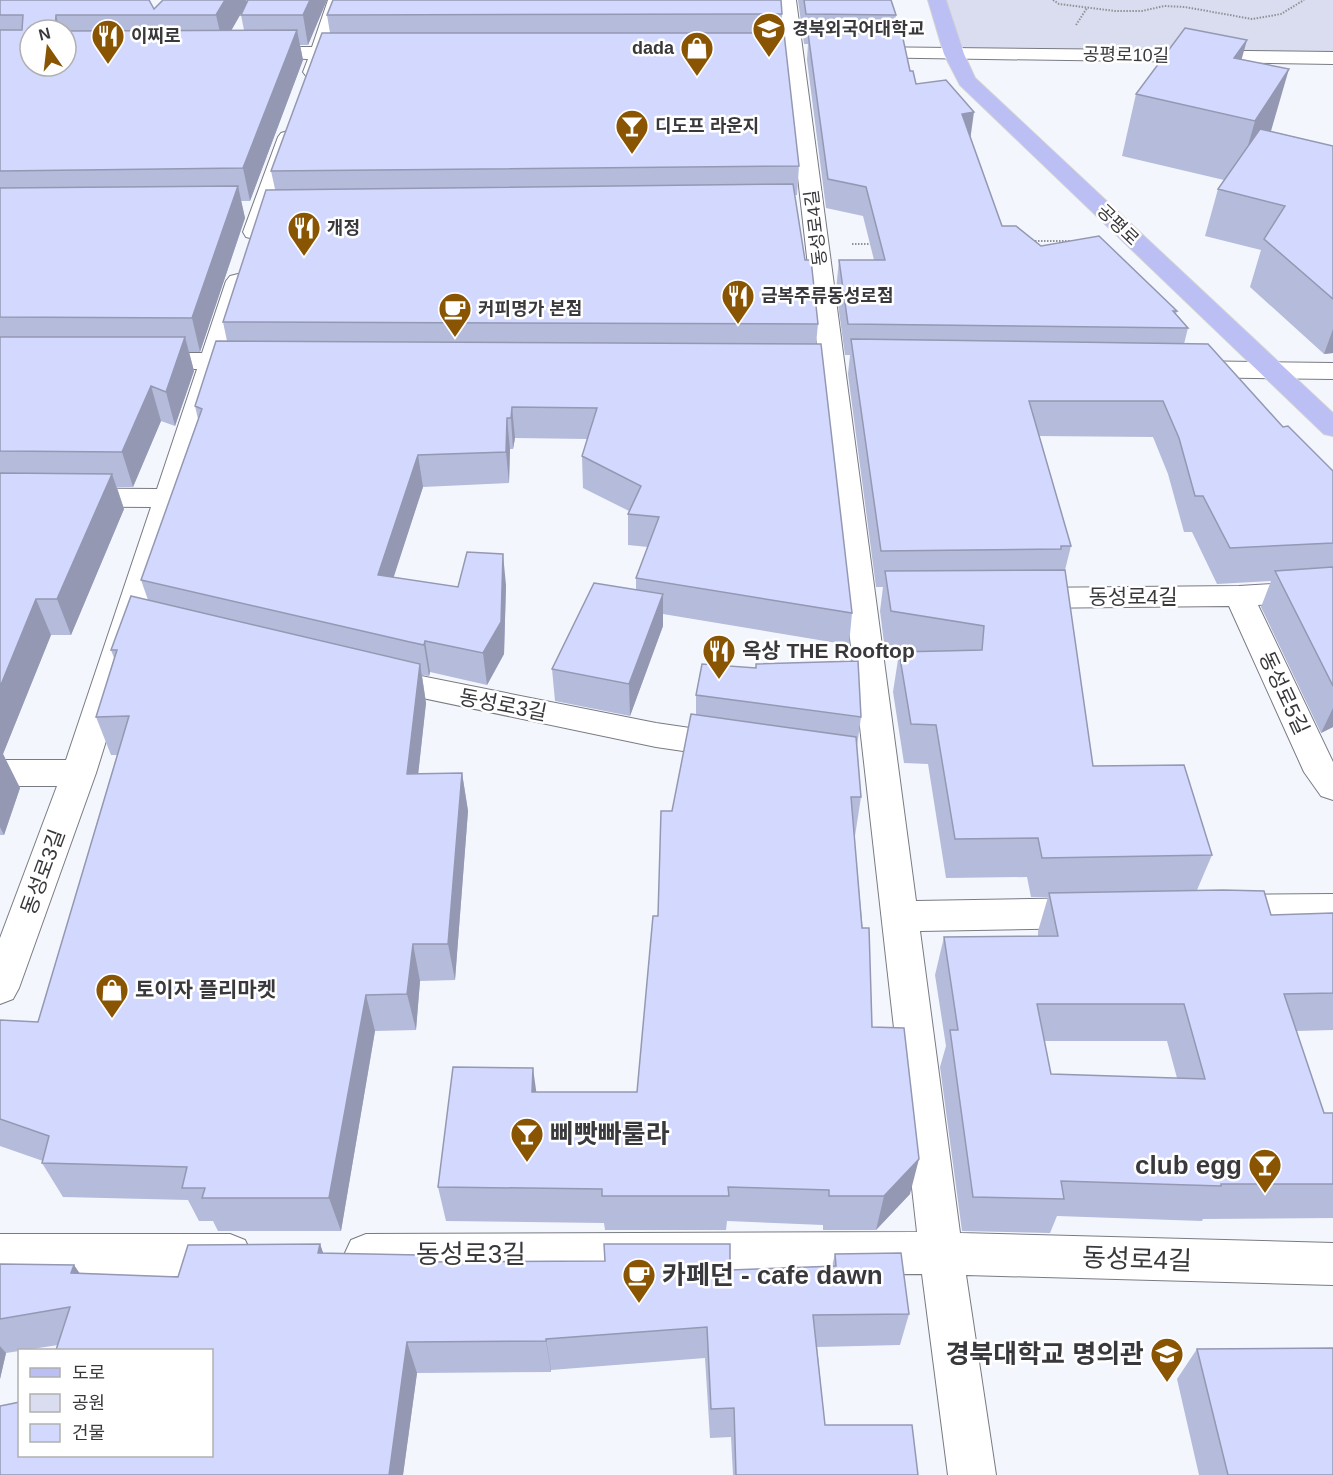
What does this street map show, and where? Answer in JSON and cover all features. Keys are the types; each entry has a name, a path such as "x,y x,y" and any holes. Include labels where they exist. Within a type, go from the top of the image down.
{"main road":[{"name":"공평로","path":"937,0 954,54 967,81 1333,428"}],"street":[{"name":"동성로3길","path":"0,987 80,773 261,210 320,53 337,0"},
{"name":"동성로4길","path":"787,0 795,52 801,203 818,245 831,364 872,599 881,767 941,1253 972,1475"},
{"path":"771,52 817,53"},
{"path":"242,53 379,53"},
{"name":"공평로10길","path":"849,53 1333,58"},
{"path":"117,361 271,362"},
{"path":"1164,369 1333,371"},
{"path":"0,497 167,498"},
{"name":"동성로4길","path":"1002,598 1239,596 1333,590"},
{"name":"동성로5길","path":"1239,596 1321,772 1333,787"},
{"path":"129,618 163,627"},
{"name":"동성로3길","path":"358,674 656,735 762,750"},
{"path":"846,762 881,767"},
{"path":"0,773 80,773"},
{"path":"1192,911 1333,909"},
{"path":"900,916 1122,912"},
{"name":"동성로3길","path":"334,1255 941,1253"},
{"name":"동성로4길","path":"941,1253 1333,1264"},
{"path":"0,1256 262,1255"}],"path":[{"path":"1053,0 1059,4 1115,11 1142,11 1164,6 1185,7 1252,19 1281,14 1304,0"},
{"path":"1028,242 1133,240"},
{"path":"818,245 876,244"}],"green space":[{"path":"937,0 1333,0 1333,57 954,54"}],"building":[{"path":"0,0 149,0 154,9 163,0 225,0 216,15 56,15 56,18 23,18 23,15 0,15"},
{"path":"248,0 310,0 303,15 241,15"},
{"path":"333,0 781,0 782,14 327,15"},
{"path":"804,0 891,0 896,15 806,14"},
{"path":"1185,28 1247,40 1234,58 1289,69 1255,121 1136,94"},
{"path":"0,30 18,30 18,78 78,78 78,31 297,30 243,168 0,171"},
{"path":"322,33 784,33 799,166 271,171"},
{"path":"808,33 902,34 910,71 913,71 916,84 946,80 974,112 962,114 1002,226 1016,226 1041,246 1099,236 1177,311 1173,311 1188,328 848,324 839,260 885,260 866,187 828,179"},
{"path":"1260,129 1333,146 1333,299 1264,239 1285,206 1218,189"},
{"path":"793,184 805,260 811,260 818,324 223,322 266,190"},
{"path":"238,186 192,318 0,317 0,188"},
{"path":"0,337 185,337 166,392 151,386 122,452 0,451"},
{"path":"851,339 1208,344 1283,427 1288,426 1333,471 1333,543 1230,548 1203,496 1195,496 1179,438 1163,401 1029,401 1071,546 1061,546 1061,549 881,551"},
{"path":"216,341 821,344 852,613 636,578 659,517 628,514 641,486 582,456 597,408 512,407 511,418 507,418 506,452 418,455 378,575 458,587 467,552 503,554 501,622 483,653 425,641 424,645 141,580 202,409 195,406"},
{"path":"0,473 112,474 57,599 36,599 0,687"},
{"path":"1333,567 1333,686 1275,571"},
{"path":"1065,570 1093,766 1184,765 1212,855 1042,858 1038,838 955,839 936,725 911,724 899,652 982,650 984,626 891,611 885,571"},
{"path":"594,583 663,594 629,684 552,669"},
{"path":"131,596 420,664 407,774 462,773 448,944 413,944 407,994 366,995 329,1198 202,1198 205,1188 182,1188 187,1167 42,1163 49,1136 0,1119 0,1020 38,1022 129,716 96,717 117,650 111,650"},
{"path":"858,661 861,717 696,695 702,664 756,668 756,664"},
{"path":"691,714 856,737 861,797 851,797 862,928 869,928 872,1027 904,1028 919,1159 884,1196 829,1196 829,1190 728,1187 729,1196 602,1196 602,1189 438,1187 453,1067 533,1068 532,1092 637,1092 653,916 658,916 661,811 672,811"},
{"path":"1264,891 1271,915 1333,913 1333,993 1284,994 1324,1113 1333,1113 1333,1184 1221,1184 1221,1186 1061,1181 1064,1199 973,1197 950,1030 958,1030 944,937 1058,936 1049,893","holes":["1037,1004 1184,1004 1205,1079 1051,1074"]},
{"path":"320,1244 318,1253 419,1255 418,1262 605,1261 604,1244 730,1244 730,1270 836,1266 835,1254 901,1253 909,1314 813,1315 825,1425 912,1425 918,1475 736,1475 734,1408 711,1409 707,1327 546,1339 546,1341 407,1342 389,1475 0,1475 0,1406 18,1402 18,1457 213,1457 213,1349 56,1349 70,1307 0,1319 0,1264 74,1265 71,1273 178,1277 188,1245"},
{"path":"1333,1348 1333,1475 1228,1475 1197,1349"}],"place":[{"name":"경북외국어대학교","path":"769,58"},
{"name":"이찌로","path":"108,65"},
{"name":"dada","path":"697,77"},
{"name":"디도프 라운지","path":"632,155"},
{"name":"개정","path":"304,257"},
{"name":"금복주류동성로점","path":"738,325"},
{"name":"커피명가 본점","path":"455,338"},
{"name":"옥상 THE Rooftop","path":"719,680"},
{"name":"토이자 플리마켓","path":"112,1019"},
{"name":"삐빳빠룰라","path":"527,1163"},
{"name":"club egg","path":"1265,1194"},
{"name":"카페던 - cafe dawn","path":"639,1304"},
{"name":"경북대학교 명의관","path":"1167,1383"}]}
